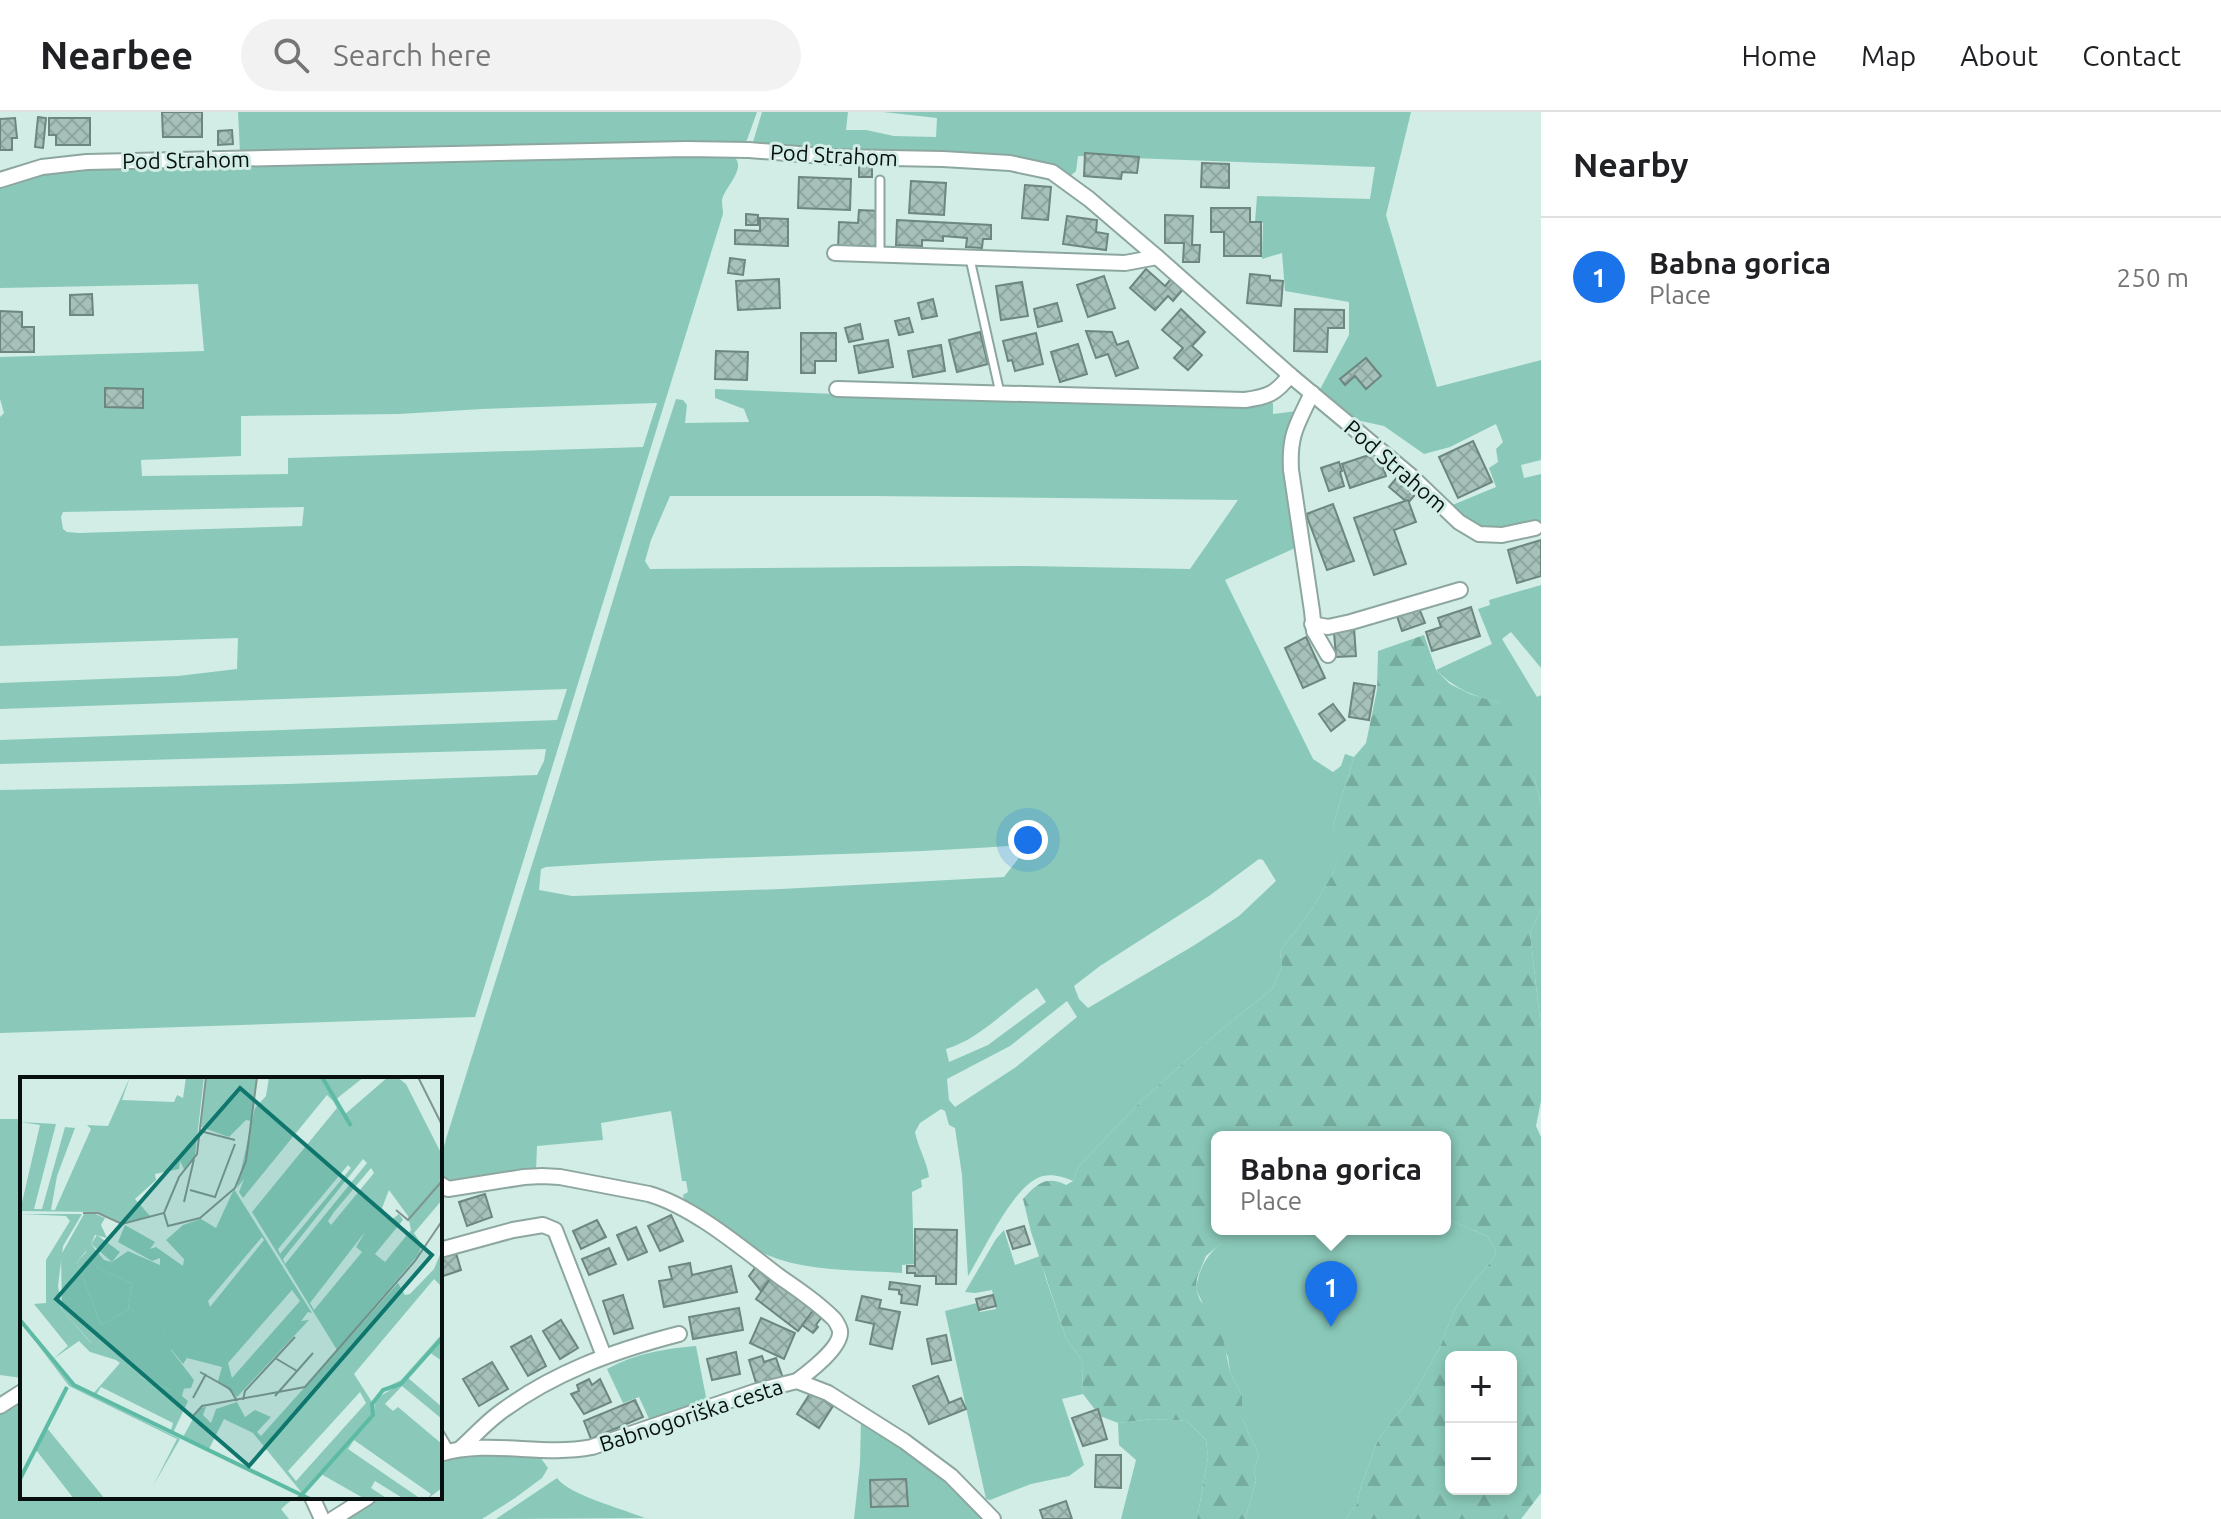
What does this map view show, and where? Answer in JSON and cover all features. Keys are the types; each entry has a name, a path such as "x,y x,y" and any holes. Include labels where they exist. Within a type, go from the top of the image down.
{"street":[{"name":"Pod Strahom","path":"0,180 42,167 87,162 609,149 749,150 836,157 943,159 1010,163 1052,172 1157,257 1290,375 1411,476 1459,522 1479,534 1502,535 1535,528"},
{"path":"835,253 1125,263 1157,257"},
{"path":"837,389 1245,400 1264,397 1279,389 1290,375"},
{"path":"1312,393 1293,432 1291,470 1312,624 1328,655"},
{"path":"1312,624 1328,627 1351,622 1460,590"},
{"path":"442,1185 448,1189 524,1177 560,1177 649,1194 689,1212 745,1250 834,1319 840,1330 839,1339 821,1362 797,1381"},
{"path":"442,1249 513,1230 543,1225 555,1230 604,1356"},
{"path":"450,1451 496,1415 570,1370 604,1356 679,1334"},
{"name":"Babnogoriška cesta","path":"450,1451 493,1447 573,1451 797,1381 828,1393 904,1441 951,1476 993,1519"},
{"path":"0,1406 20,1393"},
{"path":"313,1499 322,1519"},
{"path":"333,1519 365,1499"}],"lane":[{"path":"880,180 880,253"},
{"path":"969,256 1000,393"}],"green space":[{"path":"238,112 757,112 747,140 741,145 696,141 240,153"},
{"path":"762,112 848,112 846,130 936,137 937,118 883,112 1411,112 1386,215 1437,387 1541,360 1541,460 1521,465 1524,478 1541,474 1541,521 1496,530 1478,529 1450,506 1496,487 1489,468 1498,462 1496,449 1503,442 1496,424 1450,447 1424,454 1384,426 1347,418 1318,393 1349,335 1349,302 1285,291 1282,253 1262,259 1263,223 1255,222 1257,196 1370,199 1375,167 1078,156 1076,171 1069,177 1012,156 756,146 753,142"},
{"path":"730,154 736,159 737,170 722,200 723,214 475,1017 0,1033 0,790 537,775 546,749 0,764 0,740 557,720 567,689 0,709 0,683 178,676 237,669 238,638 0,646 0,417 4,413 0,399 0,357 204,351 198,284 0,288 0,187 53,170","holes":["657,403 643,447 288,458 288,474 142,476 141,460 241,456 241,416 399,414","304,507 302,526 79,533 63,529 61,517 63,512"]},
{"path":"715,389 1273,403 1273,414 1297,411 1283,448 1297,547 1225,580 1313,759 1333,772 1341,766 1345,754 1354,757 1333,825 1340,853 1333,873 1312,909 1280,951 1282,967 1272,989 1140,1102 1079,1166 1073,1181 1058,1176 1043,1176 1021,1191 968,1276 962,1175 955,1128 949,1125 945,1111 941,1109 920,1123 915,1132 929,1177 921,1180 922,1187 912,1192 914,1264 902,1265 902,1273 824,1268 778,1259 742,1242 685,1206 683,1195 688,1192 686,1181 682,1181 671,1111 601,1123 603,1140 537,1146 536,1171 447,1182 442,1179 442,1154 446,1139 676,399 683,400 687,405 685,423 749,422 744,409 715,398","holes":["670,496 873,496 1238,500 1190,569 1027,566 650,569 645,561","1022,845 1021,855 1004,877 572,896 539,890 541,869 546,867","1259,859 1263,860 1276,881 1239,916 1088,1008 1079,999 1074,986","1037,988 1046,1002 988,1045 949,1062 946,1049 970,1038","1067,1001 1077,1017 1016,1067 955,1107 949,1100 947,1079 1010,1046"]},
{"path":"1541,585 1541,668 1511,632 1502,639 1537,697 1541,695 1541,805 1535,780 1500,703 1466,691 1436,670 1492,644 1478,609 1490,605 1489,600"},
{"path":"1424,635 1436,670 1450,684 1500,703 1509,713 1535,780 1541,805 1541,909 1530,933 1541,1028 1541,1101 1536,1126 1541,1137 1541,1493 1521,1519 1345,1519 1357,1504 1378,1440 1416,1390 1440,1347 1455,1308 1493,1260 1496,1251 1487,1236 1451,1221 1451,1131 1211,1131 1211,1235 1231,1235 1206,1256 1196,1289 1200,1300 1220,1324 1230,1372 1242,1395 1242,1418 1259,1456 1254,1468 1256,1481 1245,1519 1197,1519 1208,1457 1206,1440 1187,1421 1153,1419 1118,1423 1100,1416 1083,1394 1082,1361 1066,1338 1023,1199 1047,1181 1066,1185 1073,1181 1079,1166 1140,1102 1272,989 1282,967 1280,951 1312,909 1333,873 1339,854 1333,825 1354,757 1366,743 1377,690 1378,651"},
{"path":"1541,909 1541,1028 1530,933"},
{"path":"0,1119 20,1119 20,1378 0,1375"},
{"path":"1451,1221 1487,1236 1496,1251 1493,1260 1455,1308 1440,1347 1416,1390 1378,1440 1357,1504 1345,1519 1245,1519 1256,1481 1254,1468 1259,1456 1242,1418 1242,1395 1230,1372 1228,1357 1196,1289 1201,1270 1216,1248 1231,1235 1451,1235"},
{"path":"1004,1230 1015,1265 1040,1256 1066,1338 1082,1361 1083,1394 1062,1399 1084,1465 1069,1476 1031,1484 990,1500 986,1499 945,1311 977,1303 980,1312 996,1309 992,1290 965,1292"},
{"path":"696,1346 707,1402 651,1423 639,1397 623,1403 607,1369 650,1353"},
{"path":"20,1396 20,1499 293,1499 281,1509 289,1519 0,1519 0,1408"},
{"path":"861,1418 928,1466 986,1519 854,1519"},
{"path":"1153,1419 1187,1421 1206,1440 1208,1457 1197,1519 1121,1519 1136,1460 1119,1445 1118,1423"},
{"path":"466,1453 534,1455 540,1457 548,1468 542,1478 482,1519 345,1519 375,1499 442,1499 442,1460"},
{"path":"557,1478 584,1496 645,1518 496,1519"}],"building":[{"path":"162,112 202,112 202,137 163,137"},
{"path":"38,117 46,118 43,148 35,147"},
{"path":"15,118 17,138 12,138 12,150 0,150 0,119"},
{"path":"49,118 90,118 90,145 56,145 56,135 49,135"},
{"path":"232,130 233,144 218,145 218,131"},
{"path":"1085,153 1139,157 1137,173 1122,172 1121,179 1084,176"},
{"path":"859,163 872,163 872,177 859,177"},
{"path":"1202,163 1229,164 1229,188 1201,187"},
{"path":"799,177 851,179 850,210 798,208"},
{"path":"911,181 946,183 944,215 909,213"},
{"path":"1025,185 1051,187 1048,220 1022,218"},
{"path":"1211,208 1250,208 1250,222 1261,222 1261,256 1224,256 1224,232 1211,232"},
{"path":"859,210 880,211 878,251 838,249 839,222 858,223"},
{"path":"746,214 758,215 758,225 746,225"},
{"path":"1165,215 1193,216 1192,245 1200,245 1199,262 1183,262 1184,243 1165,243"},
{"path":"1067,216 1097,220 1096,232 1108,234 1106,250 1063,244"},
{"path":"760,218 788,219 788,246 735,244 735,230 760,231"},
{"path":"897,220 991,225 991,239 983,239 982,248 966,247 967,238 943,236 943,241 922,240 922,246 896,245"},
{"path":"730,258 745,260 743,275 728,273"},
{"path":"1146,269 1165,286 1172,278 1184,288 1173,301 1168,296 1155,310 1130,288"},
{"path":"1250,274 1283,281 1281,306 1247,303"},
{"path":"1104,276 1115,308 1088,317 1077,285"},
{"path":"779,279 780,308 738,310 736,281"},
{"path":"1022,282 1028,316 1001,320 996,286"},
{"path":"92,294 93,315 70,315 70,295"},
{"path":"933,299 937,316 922,319 918,303"},
{"path":"1057,303 1062,321 1038,327 1034,309"},
{"path":"1181,309 1205,332 1192,346 1202,355 1188,370 1174,358 1183,348 1162,330"},
{"path":"1295,309 1344,310 1344,328 1328,328 1327,352 1294,351"},
{"path":"0,311 22,312 22,327 34,327 34,352 0,352"},
{"path":"909,318 913,332 899,335 895,321"},
{"path":"860,324 863,339 849,342 845,328"},
{"path":"1086,331 1112,332 1117,345 1128,341 1138,368 1116,376 1108,354 1096,358"},
{"path":"980,332 988,364 957,372 949,340"},
{"path":"801,333 836,333 836,361 815,361 815,373 801,373"},
{"path":"1036,333 1043,364 1015,371 1012,360 1008,361 1003,341"},
{"path":"888,340 893,367 859,373 854,346"},
{"path":"1078,344 1087,374 1060,382 1051,352"},
{"path":"941,345 945,371 913,377 908,351"},
{"path":"716,351 748,352 747,380 715,379"},
{"path":"1366,358 1381,376 1366,389 1355,376 1345,385 1340,379"},
{"path":"105,388 143,389 143,408 105,407"},
{"path":"1473,441 1492,482 1458,498 1439,457"},
{"path":"1378,452 1386,476 1350,488 1342,464"},
{"path":"1339,462 1344,486 1329,491 1321,468"},
{"path":"1399,475 1418,491 1408,503 1389,487"},
{"path":"1408,500 1416,522 1394,530 1406,564 1374,575 1354,518"},
{"path":"1333,504 1354,561 1327,570 1306,514"},
{"path":"1541,540 1541,576 1517,583 1508,550"},
{"path":"1471,607 1480,636 1432,651 1426,632 1441,627 1438,618"},
{"path":"1419,608 1425,623 1402,631 1397,616"},
{"path":"1354,627 1356,656 1336,657 1334,632"},
{"path":"1306,637 1325,678 1303,688 1285,648"},
{"path":"1354,683 1375,686 1369,720 1349,717"},
{"path":"1333,704 1345,720 1331,731 1319,714"},
{"path":"485,1194 492,1217 467,1226 459,1202"},
{"path":"671,1215 683,1241 660,1251 648,1226"},
{"path":"597,1220 606,1237 581,1249 573,1231"},
{"path":"1024,1226 1030,1244 1013,1249 1007,1231"},
{"path":"636,1227 647,1252 628,1260 617,1235"},
{"path":"915,1229 957,1230 956,1284 936,1284 936,1276 907,1273 907,1266 915,1266"},
{"path":"609,1248 616,1264 589,1275 582,1259"},
{"path":"456,1253 461,1270 442,1276 442,1257"},
{"path":"690,1263 692,1275 731,1266 737,1292 664,1307 659,1281 672,1279 669,1267"},
{"path":"758,1264 773,1275 761,1291 749,1276"},
{"path":"773,1275 816,1307 798,1331 756,1299"},
{"path":"890,1282 920,1286 917,1305 901,1303 902,1295 899,1290 889,1289"},
{"path":"623,1295 633,1328 614,1334 603,1301"},
{"path":"993,1295 996,1306 979,1310 976,1299"},
{"path":"862,1296 881,1300 879,1308 900,1312 892,1349 870,1344 874,1324 856,1320"},
{"path":"816,1307 824,1314 813,1333 802,1325"},
{"path":"739,1308 743,1330 693,1339 689,1317"},
{"path":"761,1318 795,1333 784,1359 750,1343"},
{"path":"561,1320 578,1348 560,1359 543,1331"},
{"path":"946,1335 951,1360 932,1364 927,1339"},
{"path":"531,1336 546,1366 528,1376 511,1347"},
{"path":"736,1352 740,1374 712,1380 707,1359"},
{"path":"762,1356 764,1362 776,1358 783,1378 757,1386 749,1360"},
{"path":"492,1362 508,1389 479,1406 463,1379"},
{"path":"938,1376 949,1403 961,1398 966,1409 929,1424 913,1386"},
{"path":"589,1379 592,1385 600,1379 611,1402 584,1414 571,1394 579,1391 577,1385"},
{"path":"811,1392 833,1406 819,1428 797,1414"},
{"path":"635,1400 643,1417 591,1439 584,1421"},
{"path":"1098,1409 1107,1439 1083,1446 1072,1418"},
{"path":"1096,1455 1121,1455 1121,1488 1095,1487"},
{"path":"906,1479 908,1506 871,1507 870,1480"},
{"path":"1066,1501 1072,1519 1043,1519 1040,1510"}],"place":[{"name":"Babna gorica","path":"1331,1327"}]}
